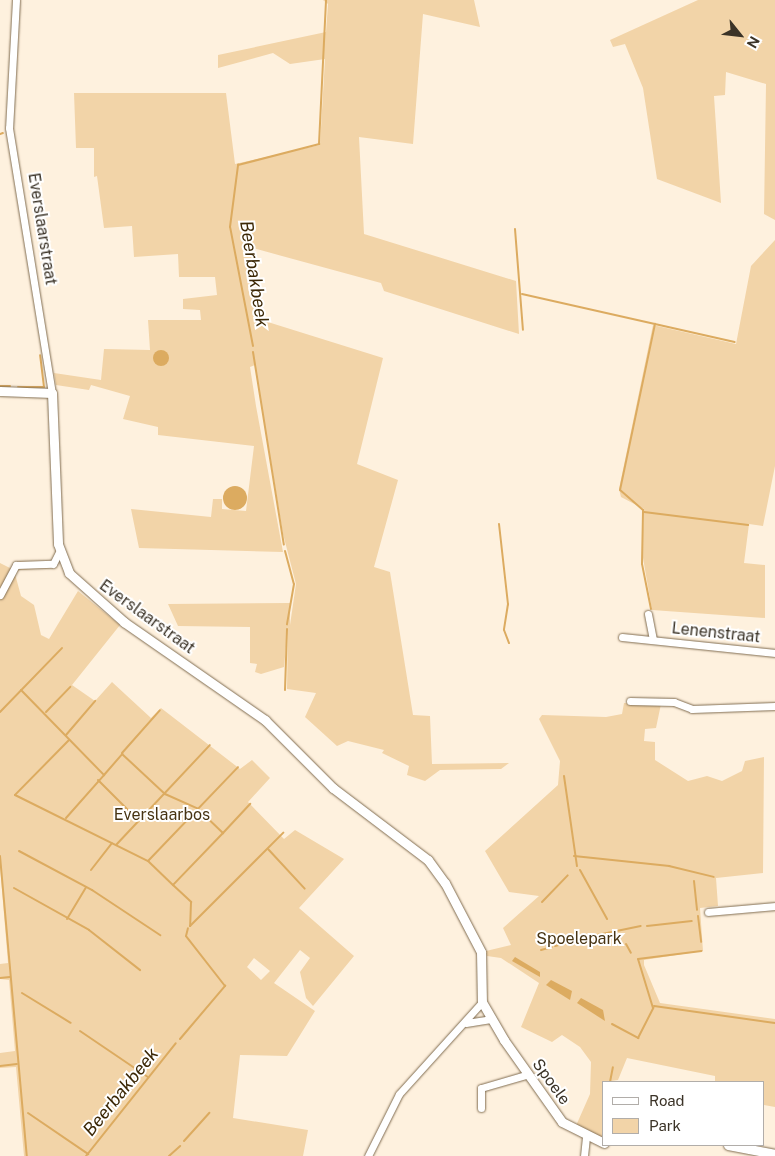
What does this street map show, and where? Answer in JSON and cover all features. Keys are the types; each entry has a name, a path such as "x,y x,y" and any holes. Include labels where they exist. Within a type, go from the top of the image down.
{"street":[{"name":"Everslaarstraat","path":"16,0 9,128 52,393 59,552 64,565 111,612 265,720 333,788 423,855 446,883 482,956 482,1002 491,1019"},
{"path":"0,391 52,393"},
{"path":"53,564 59,552"},
{"path":"0,595 16,566 64,565"},
{"name":"Lenenstraat","path":"648,614 653,640"},
{"name":"Lenenstraat","path":"622,638 775,653"},
{"path":"630,701 674,702 692,709 775,706"},
{"path":"708,912 775,906"},
{"path":"368,1156 399,1094 466,1023 482,1002"},
{"path":"466,1023 491,1019"},
{"name":"Spoele","path":"491,1019 526,1075 562,1122 586,1138 602,1142"},
{"path":"481,1108 481,1088 526,1075"},
{"path":"584,1156 586,1138"},
{"path":"733,1146 775,1154"}],"green space":[{"path":"323,0 474,0 480,27 423,14 413,144 359,137 364,234 516,281 519,334 384,291 381,283 249,247 262,299 255,318 383,358 357,464 398,480 374,567 390,572 413,715 430,716 432,764 509,763 501,769 440,770 425,781 407,775 409,766 382,753 384,750 348,741 337,746 305,717 316,693 287,689 288,626 284,667 261,674 255,672 257,664 250,663 250,627 178,626 168,604 290,603 290,625 296,584 283,534 255,365 250,367 283,552 139,548 131,509 211,517 213,499 222,499 222,509 246,511 254,446 158,435 158,427 123,419 130,396 91,385 89,390 56,385 54,373 101,380 104,349 150,350 148,320 201,320 200,310 183,309 183,299 217,295 215,277 179,277 178,254 134,257 132,226 104,228 97,176 94,177 94,148 76,148 74,93 226,93 235,164 320,145 325,59 290,64 273,53 218,68 218,55 326,32 328,4"},
{"path":"698,0 775,0 775,220 764,214 766,84 726,72 725,95 714,96 721,203 657,179 643,88 625,44 613,47 610,40"},
{"path":"775,240 775,466 763,526 749,524 744,563 765,565 765,618 652,610 642,552 644,509 621,497 619,489 653,325 736,344 751,266"},
{"name":"Everslaarbos","path":"20,561 52,561 52,568 19,570 15,574 21,596 34,605 41,635 49,639 78,591 120,625 72,685 95,701 112,682 151,718 161,708 240,769 252,760 270,778 248,802 284,839 295,830 344,859 299,908 354,956 313,1006 306,998 300,972 310,958 300,950 274,983 315,1011 287,1056 240,1055 233,1118 308,1130 303,1156 24,1156 16,1067 0,1068 0,1053 15,1051 9,980 0,979 0,964 8,963 0,866 0,563 10,568","holes":["254,958 270,971 261,980 247,967"]},
{"name":"Spoelepark","path":"624,703 661,704 656,728 645,729 644,741 655,742 655,760 688,781 707,776 722,781 742,771 745,761 764,757 763,873 716,878 718,906 700,908 703,951 644,960 644,965 660,1003 775,1019 775,1107 765,1105 765,1081 715,1081 715,1076 627,1058 618,1080 602,1081 602,1138 575,1128 590,1094 591,1062 580,1047 562,1035 552,1042 521,1027 539,983 501,958 487,956 486,951 511,945 503,928 539,896 509,892 485,851 558,785 560,761 539,719 542,715 606,717 622,714"}],"shaded area":[{"path":"161,350 167,352 169,358 167,364 161,366 155,364 153,358 155,352"},
{"path":"235,486 240,487 246,493 246,503 240,509 235,510 230,509 224,503 223,498 224,493 230,487"},
{"path":"515,957 540,972 540,977 512,961"},
{"path":"551,980 572,991 570,1000 546,985"},
{"path":"581,998 603,1010 605,1021 577,1003"}],"waterway":[{"name":"Beerbakbeek","path":"253,346 230,227 238,165 319,144 326,0"},
{"path":"515,229 523,330"},
{"path":"522,294 735,342"},
{"path":"651,609 642,564 643,510 620,490 655,324"},
{"name":"Beerbakbeek","path":"253,352 284,545"},
{"path":"18,387 44,387 40,355"},
{"path":"0,386 10,386"},
{"path":"644,512 748,525"},
{"path":"499,524 508,604 504,630 509,643"},
{"name":"Beerbakbeek","path":"285,551 294,584 287,624"},
{"name":"Beerbakbeek","path":"285,690 287,629"},
{"path":"0,712 62,648"},
{"path":"46,712 70,687"},
{"path":"21,690 104,775 122,754 165,794 198,809 223,833 173,885 191,902 190,926 283,833"},
{"path":"66,735 95,701"},
{"path":"122,753 160,710"},
{"path":"69,740 15,795 148,861 173,885"},
{"path":"116,845 210,745"},
{"path":"148,861 238,767"},
{"path":"66,818 104,775"},
{"path":"564,776 577,866"},
{"path":"98,780 139,821"},
{"path":"223,833 250,804"},
{"path":"91,870 112,843"},
{"path":"268,849 305,889"},
{"path":"19,851 92,890 160,935"},
{"path":"0,856 27,1156"},
{"path":"574,856 669,866 714,877"},
{"path":"580,870 607,919"},
{"path":"542,902 568,875"},
{"path":"694,881 697,910"},
{"path":"67,919 86,887"},
{"path":"14,888 89,930 140,970"},
{"path":"698,916 701,942"},
{"path":"647,926 692,921"},
{"path":"578,939 641,926"},
{"name":"Beerbakbeek","path":"180,1039 225,986 186,936 188,928"},
{"path":"555,946 574,941"},
{"path":"626,944 631,953"},
{"path":"541,950 552,947"},
{"path":"612,1024 638,1038 653,1008 638,959 701,951"},
{"path":"0,978 10,977"},
{"path":"22,993 71,1023"},
{"path":"654,1006 775,1023"},
{"path":"80,1031 148,1077"},
{"name":"Beerbakbeek","path":"86,1156 176,1043"},
{"path":"0,1066 17,1064"},
{"path":"610,1081 613,1067"},
{"path":"28,1113 88,1154"},
{"path":"184,1141 209,1113"},
{"path":"169,1156 180,1146"}]}
